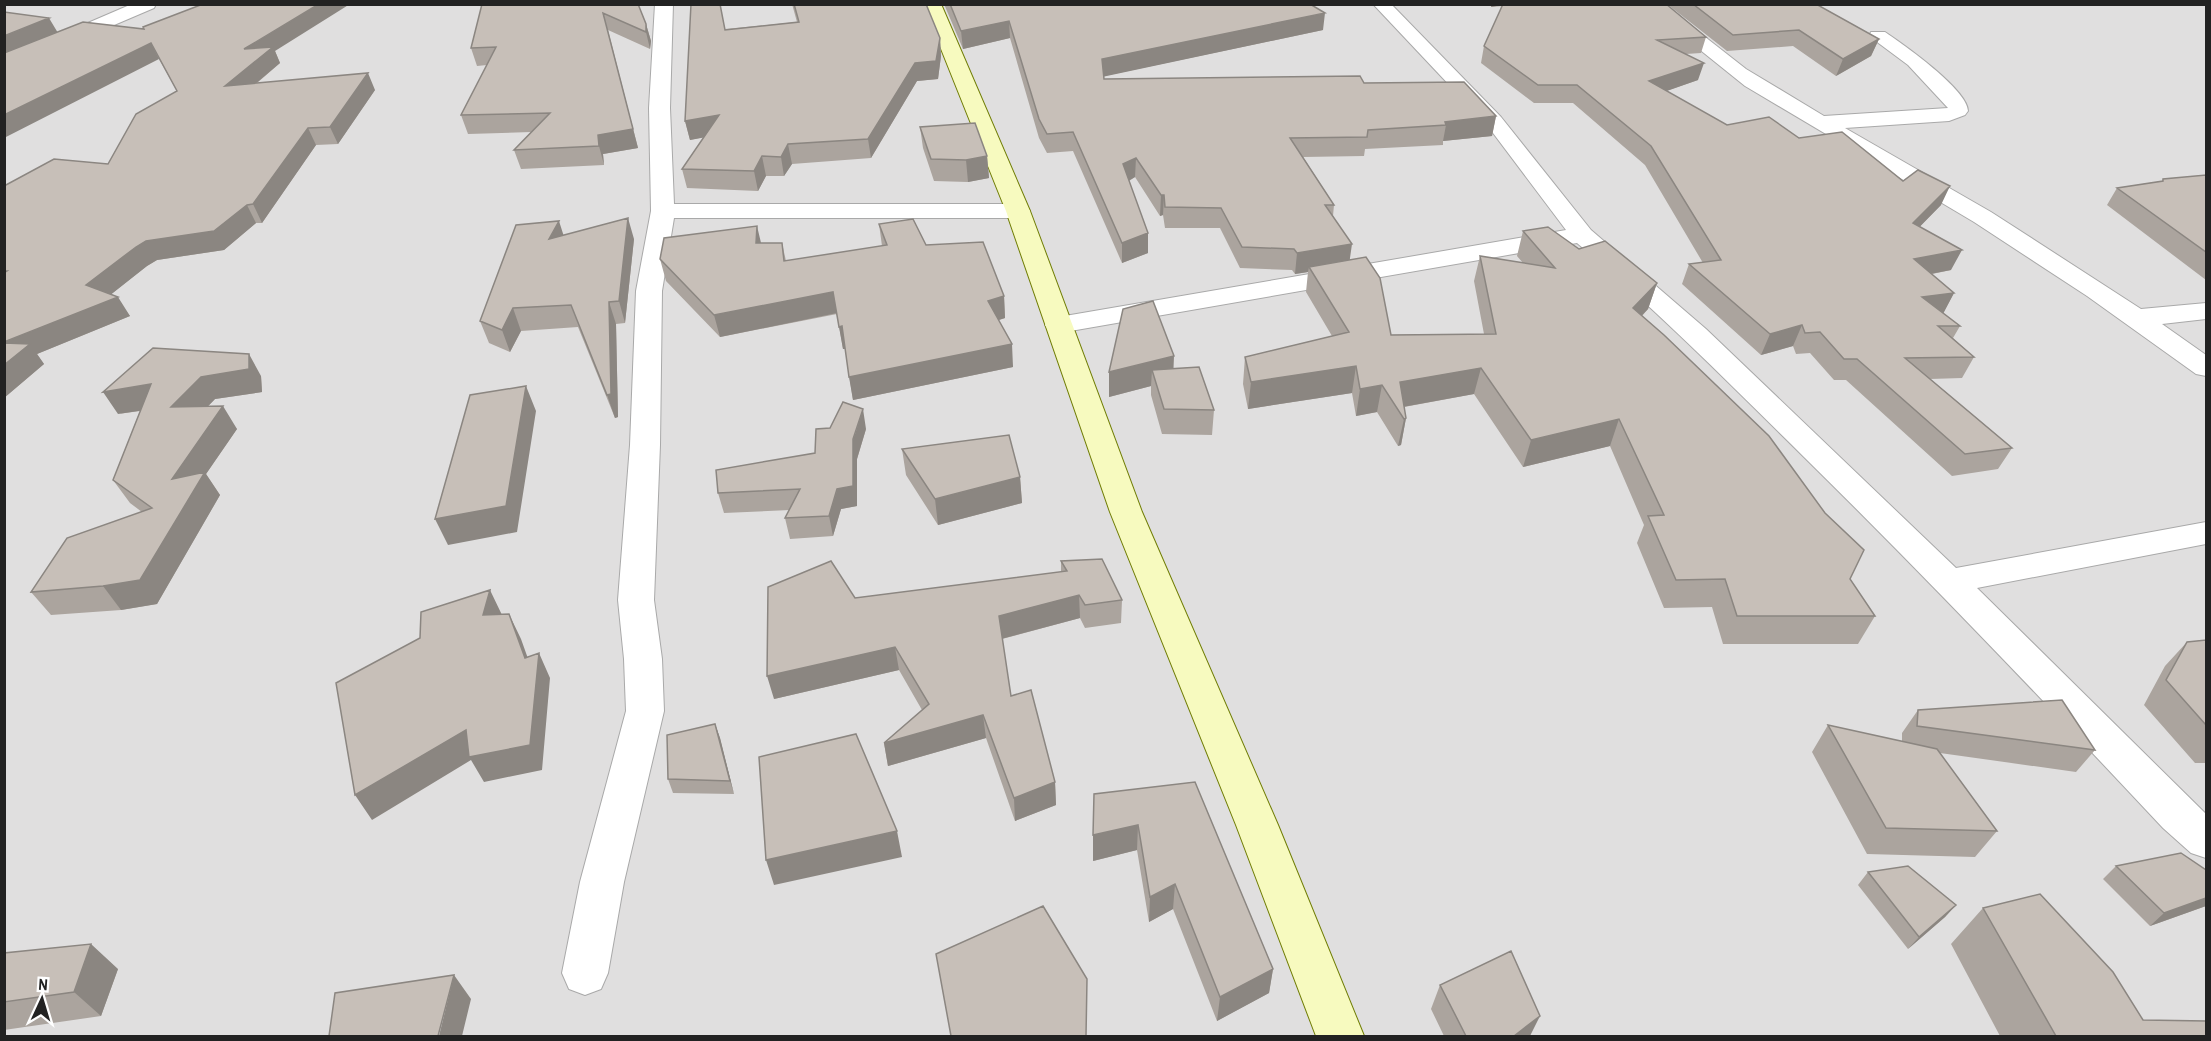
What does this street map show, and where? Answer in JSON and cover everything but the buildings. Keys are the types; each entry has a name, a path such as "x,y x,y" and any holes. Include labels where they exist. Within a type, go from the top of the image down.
{"street":[{"path":"4,66 148,4"},
{"path":"585,973 602,882 645,711 643,659 636,600 645,446 649,291 663,211 660,174 660,70 664,4"},
{"path":"932,4 1018,211 1126,512 1257,825 1340,1036"},
{"path":"1381,4 1494,121 1582,236 1616,262 1702,340 1951,581 2178,815 2206,840"},
{"path":"1651,4 1750,81 1957,202 2137,318 2206,368"},
{"path":"1820,123 1949,115 1958,111 1958,105 1915,61 1878,36"},
{"path":"663,211 1018,211"},
{"path":"1059,325 1582,236"},
{"path":"2137,318 2206,311"},
{"path":"1951,581 2206,533"}],"shaded area":[{"path":"5,5 2206,5 2206,1036 5,1036"}]}
